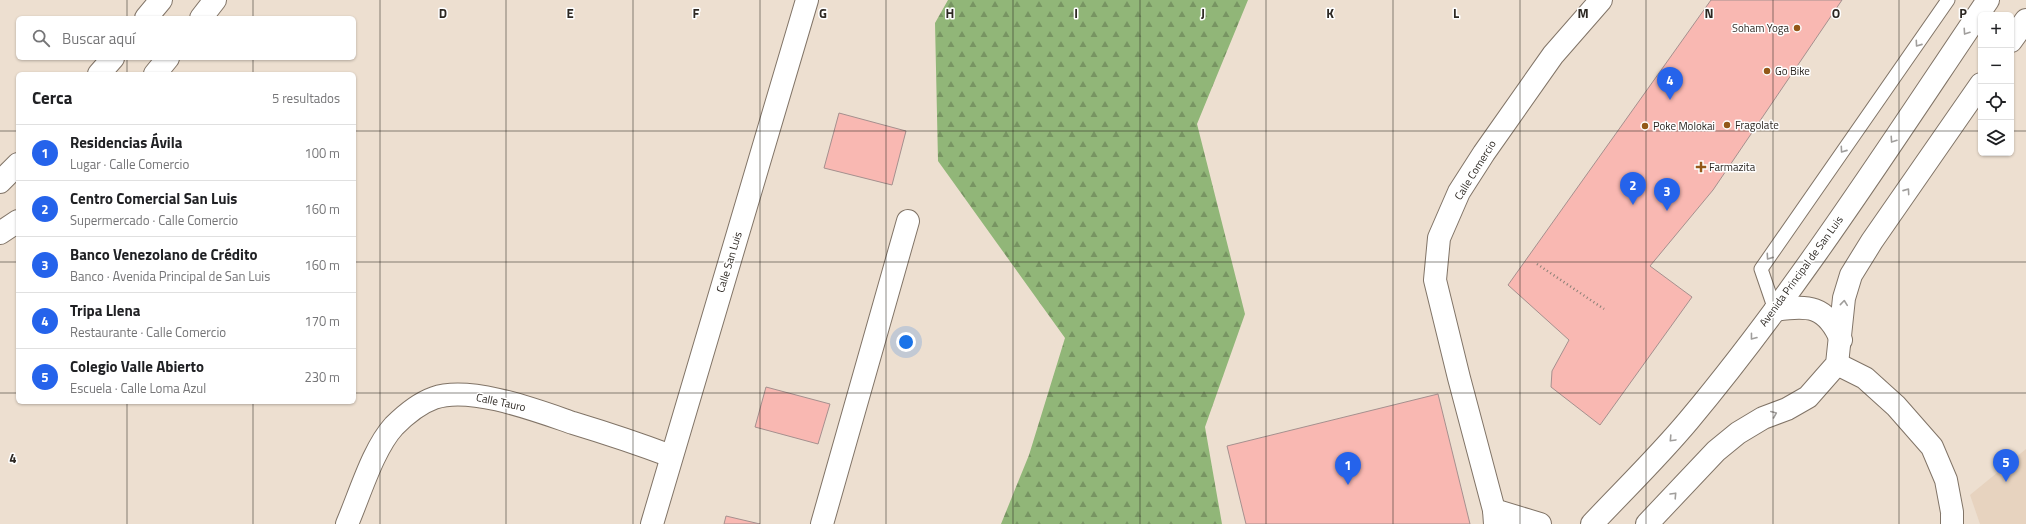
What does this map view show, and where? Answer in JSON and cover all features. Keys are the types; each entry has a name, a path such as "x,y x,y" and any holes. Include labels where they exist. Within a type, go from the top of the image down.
{"street":[{"path":"148,16 161,0"},
{"path":"203,16 215,0"},
{"name":"Calle San Luis","path":"652,524 807,0"},
{"name":"Calle Comercio","path":"1540,524 1494,517 1458,378 1435,280 1439,238 1459,192 1484,153 1553,55 1600,0"},
{"name":"Avenida Principal de San Luis","path":"1592,524 1689,420 1774,310 1839,219 1988,0"},
{"path":"2014,37 2026,20"},
{"path":"101,72 111,60"},
{"path":"157,72 166,60"},
{"path":"1647,524 1716,450 1744,430 1808,397 1837,364 1841,340 1844,298 1851,275 1872,241 1978,88"},
{"path":"0,182 16,166"},
{"path":"822,524 908,221"},
{"path":"0,233 16,222"},
{"path":"1774,310 1801,306 1816,310 1827,318 1836,329 1841,340"},
{"path":"1837,364 1865,378 1896,406 1932,448 1946,480 1952,512 1952,524"},
{"name":"Calle Tauro","path":"347,524 377,451 394,426 413,410 435,398 462,395 490,398 528,408 671,456"}],"lane":[{"path":"1774,310 1761,269 1948,0"}],"path":[{"path":"1537,264 1604,309"}],"shaded area":[{"path":"2026,449 2026,524 1980,524 1970,495"}],"green space":[{"path":"948,0 1248,0 1197,124 1245,314 1205,427 1222,524 1001,524 1029,455 1065,338 938,161 935,23"}],"building":[{"path":"1711,0 1842,0 1713,190 1650,266 1692,297 1600,425 1551,387 1552,371 1569,340 1508,285"},
{"path":"839,113 906,131 892,185 824,168"},
{"path":"766,387 830,404 818,444 755,427"},
{"path":"1438,394 1470,524 1246,524 1227,446"},
{"path":"726,516 760,524 724,524"}],"place":[{"name":"Soham Yoga","path":"1797,28"},
{"name":"Go Bike","path":"1767,71"},
{"name":"Tripa Llena","path":"1670,100"},
{"name":"Fragolate","path":"1727,125"},
{"name":"Poke Molokai","path":"1645,126"},
{"name":"Farmazita","path":"1701,167"},
{"name":"Centro Comercial San Luis","path":"1633,205"},
{"name":"Banco Venezolano de Crédito","path":"1667,211"},
{"name":"Colegio Valle Abierto","path":"2006,482"},
{"name":"Residencias Ávila","path":"1348,485"}]}
